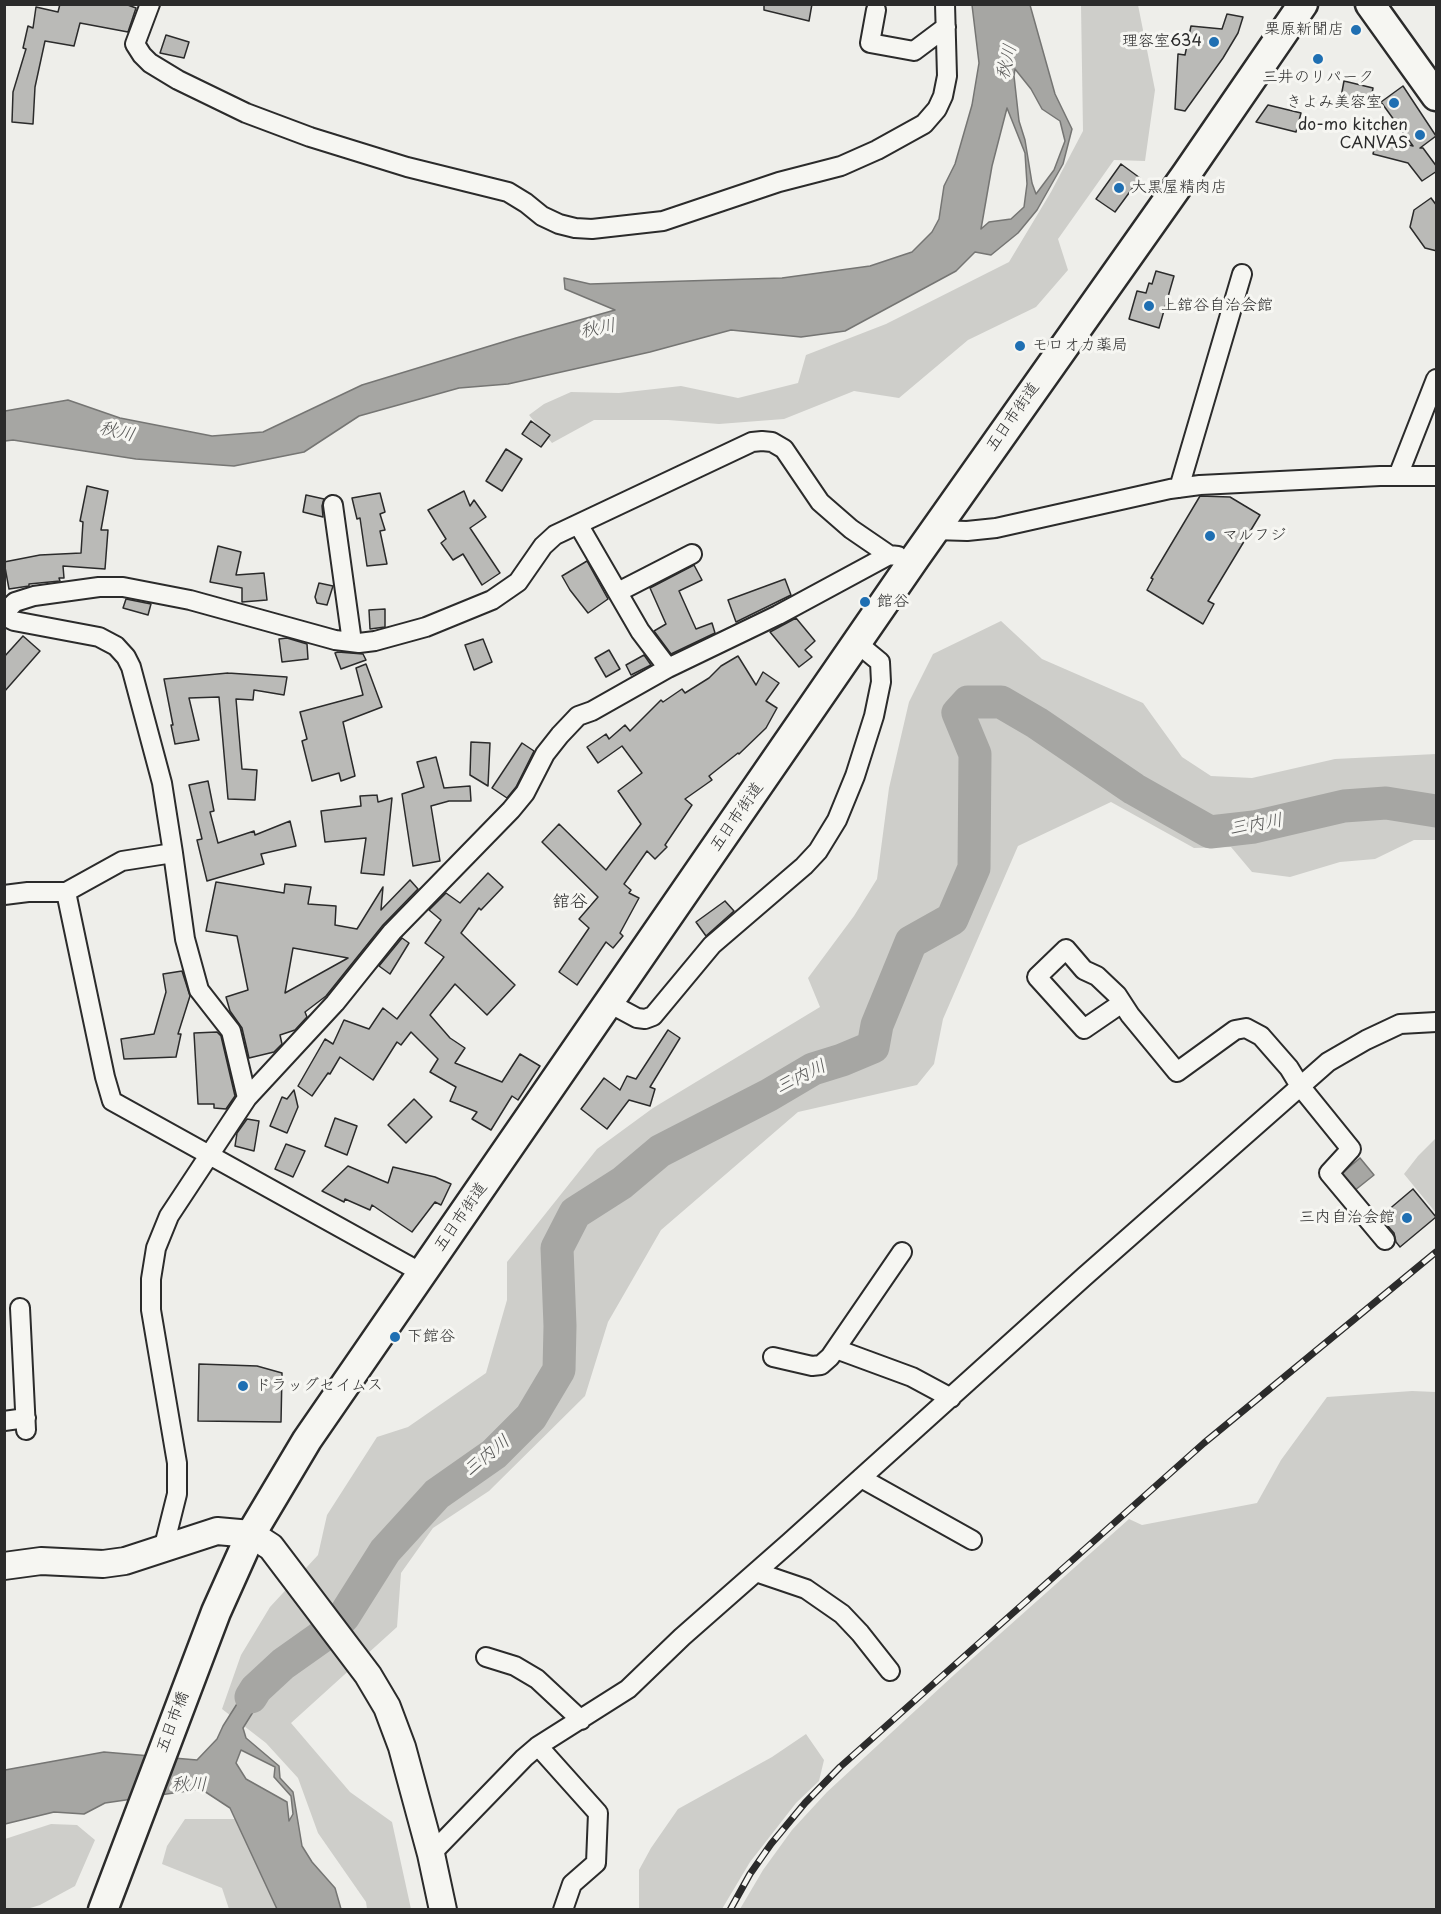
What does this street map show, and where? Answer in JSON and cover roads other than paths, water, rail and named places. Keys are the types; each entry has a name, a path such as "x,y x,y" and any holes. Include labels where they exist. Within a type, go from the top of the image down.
{"main road":[{"name":"五日市街道","path":"201,1648 251,1534 307,1440 857,643 902,556 934,530 1187,173 1303,4"},
{"path":"1370,4 1437,96"},
{"name":"五日市橋","path":"103,1910 201,1648"}],"street":[{"path":"150,4 135,44 150,63 178,80 246,113 309,137 407,167 508,192 542,216 559,224 592,229 652,223 675,218 779,182 841,166 877,150 924,124 937,109 947,76 945,4"},
{"path":"876,10 870,43 914,51 946,27"},
{"path":"1179,488 1242,274"},
{"path":"1398,476 1437,379"},
{"path":"247,1098 231,1031 199,990 185,939 162,783 131,667 116,646 99,638 14,621 4,614 15,602 34,596 99,586 123,587 190,600 335,640 375,641 426,627 492,600 518,582 543,546 555,535 752,442 762,441 772,442 784,449 820,502 851,529 902,556"},
{"path":"934,530 996,528 1200,485 1437,476"},
{"path":"333,505 352,642"},
{"path":"578,524 640,631 668,668"},
{"path":"618,592 692,554"},
{"path":"163,1550 177,1494 177,1463 151,1310 150,1279 156,1248 169,1216 247,1098 335,1003 392,932 511,810 525,793 545,754 578,716 592,711 668,668 902,556"},
{"path":"609,1003 637,1018 645,1019 653,1016 712,945 804,866 818,851 837,820 855,777 874,716 881,682 880,662 857,643"},
{"path":"4,895 28,892 66,892 122,861 173,853"},
{"path":"66,892 112,1101 422,1273"},
{"path":"1122,1003 1084,1029 1037,977 1066,949 1084,970 1096,976 1117,995 1130,1015 1178,1072 1235,1030 1246,1028 1261,1035 1351,1149 1329,1173 1385,1240"},
{"path":"431,1854 503,1778 538,1746 628,1689 682,1637 1085,1276 1328,1062 1400,1024 1437,1022"},
{"path":"773,1357 812,1366 821,1365 836,1349 902,1252"},
{"path":"4,1420 26,1424 20,1308"},
{"path":"836,1349 912,1377 951,1398"},
{"path":"861,1478 972,1540"},
{"path":"4,1566 41,1560 114,1563 132,1560 212,1531 251,1534 271,1547 314,1601 382,1698 395,1726 431,1854 443,1910"},
{"path":"756,1572 806,1589 842,1614 890,1671"},
{"path":"486,1657 515,1666 537,1679 582,1720"},
{"path":"538,1746 598,1813 596,1863 572,1884 563,1910"}],"water":[{"name":"秋川","path":"972,5 1030,5 1055,94 1072,129 1063,164 1037,210 1018,233 991,255 975,252 956,271 845,331 801,337 731,330 650,352 508,384 459,388 359,416 304,452 234,466 136,459 13,440 5,441 5,411 68,400 120,418 212,436 263,432 362,385 615,310 565,289 564,278 590,284 782,278 870,266 912,252 932,232 939,219 944,186 955,164 972,105 979,63","holes":["1015,69 1031,89 1042,109 1060,121 1065,141 1054,170 1036,194 1019,121","1007,108 1025,153 1027,184 1024,207 1011,219 989,222 981,229 992,166"]},
{"path":"1360,1158 1374,1175 1354,1191 1340,1175"},
{"name":"秋川","path":"283,1664 243,1728 246,1738 279,1766 280,1778 293,1792 302,1846 312,1862 335,1888 341,1909 277,1909 230,1808 201,1789 105,1803 84,1814 54,1812 5,1824 5,1770 104,1752 197,1760 217,1739 254,1677","holes":["241,1750 275,1767 274,1777 291,1796 293,1814 289,1821 287,1802 246,1779 236,1763"]}],"waterway":[{"name":"三内川","path":"251,1697 256,1689 283,1664 331,1630 344,1616 385,1551 437,1494 494,1454 531,1417 559,1370 557,1248 575,1213 622,1183 660,1151 769,1095 813,1069 873,1047 877,1025 911,942 952,919 974,868 975,754 958,713 968,702 1001,702 1037,723 1134,789 1210,832 1254,827 1344,806 1386,803 1436,811"}],"railway":[{"path":"730,1910 750,1874 771,1844 805,1803 840,1767 1204,1443 1436,1252"}],"place":[{"name":"栗原新聞店","path":"1356,30"},
{"name":"理容室634","path":"1214,42"},
{"name":"三井のリパーク","path":"1318,59"},
{"name":"きよみ美容室","path":"1394,103"},
{"name":"do-mo kitchen CANVAS","path":"1420,135"},
{"name":"大黒屋精肉店","path":"1119,188"},
{"name":"上舘谷自治会館","path":"1149,306"},
{"name":"モロオカ薬局","path":"1020,346"},
{"name":"マルフジ","path":"1210,536"},
{"name":"館谷","path":"865,602"},
{"name":"三内自治会館","path":"1407,1218"},
{"name":"下館谷","path":"395,1337"},
{"name":"ドラッグセイムス","path":"243,1386"}],"district":[{"name":"舘谷","path":"570,902"}]}
